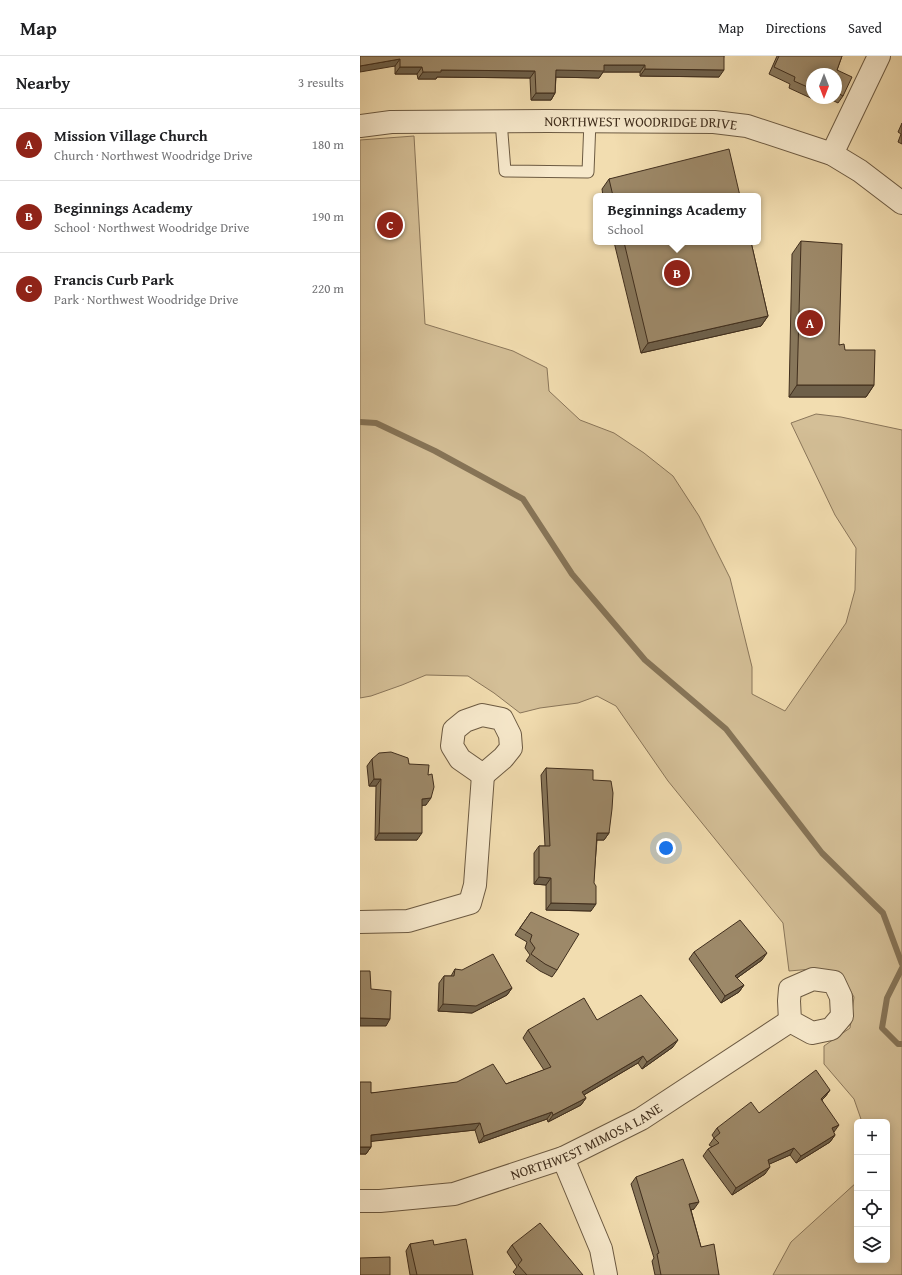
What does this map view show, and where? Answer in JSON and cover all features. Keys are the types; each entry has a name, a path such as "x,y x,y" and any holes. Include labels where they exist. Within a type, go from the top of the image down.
{"street":[{"path":"832,154 879,56"},
{"name":"NORTHWEST WOODRIDGE DRIVE","path":"360,126 392,122 590,121 714,122 747,126 832,154 860,171 902,203"},
{"path":"360,922 408,920 470,903 475,885 483,775"},
{"name":"NORTHWEST MIMOSA LANE","path":"360,1201 380,1201 454,1194 564,1158 641,1119 790,1022"},
{"path":"564,1158 601,1249 606,1275"}],"lane":[{"path":"501,121 505,171 588,172 590,121"}],"shaded area":[{"path":"414,136 425,324 513,351 547,368 549,391 580,420 614,433 644,453 673,476 699,516 730,578 752,667 752,694 785,711 846,623 855,590 856,548 835,515 791,423 816,414 841,417 902,430 902,1275 773,1275 791,1242 854,1185 854,1263 890,1263 890,1119 861,1119 854,1099 824,1064 824,1046 850,1028 854,997 842,976 812,969 789,971 783,923 668,781 616,706 597,696 578,703 540,708 520,713 494,693 468,676 426,675 371,696 360,698 360,140"}],"building":[{"path":"360,56 724,56 724,70 645,69 645,65 604,65 604,71 556,70 555,93 536,93 535,71 441,70 441,72 423,72 422,67 400,67 400,59 360,66"},
{"path":"779,56 842,56 838,68 806,68 806,86 794,81 795,77 774,67"},
{"path":"842,72 852,77 842,95"},
{"path":"729,149 739,193 612,193 609,179"},
{"path":"801,241 842,244 839,345 844,344 845,350 875,350 874,385 797,385"},
{"path":"625,245 752,245 768,316 648,343"},
{"path":"391,752 408,758 409,764 429,765 428,775 432,774 434,787 431,798 422,799 422,833 379,833 381,779 374,779 372,759 379,753"},
{"path":"546,768 593,770 593,780 611,781 613,793 609,833 597,833 594,883 596,886 596,904 551,903 551,878 539,877 539,846 550,846"},
{"path":"531,912 579,934 557,970 531,954 535,948 530,941 532,935 520,928"},
{"path":"740,920 767,953 735,976 744,985 725,996 694,952"},
{"path":"493,954 512,988 476,1006 443,1004 444,976 454,976 455,969 462,970"},
{"path":"360,971 370,971 371,989 391,991 390,1019 360,1018"},
{"path":"641,995 678,1040 647,1062 643,1056 582,1092 586,1098 553,1115 552,1112 484,1136 480,1123 371,1135 371,1147 360,1147 360,1082 371,1082 371,1093 457,1082 493,1064 506,1084 551,1067 528,1030 584,998 597,1020"},
{"path":"816,1070 830,1090 821,1099 839,1125 832,1128 835,1135 801,1156 794,1148 768,1160 770,1167 736,1188 708,1149 719,1143 714,1138 720,1133 717,1128 751,1102 759,1113"},
{"path":"683,1159 699,1202 689,1204 701,1247 714,1244 719,1275 661,1275 657,1254 659,1253 636,1177"},
{"path":"540,1223 583,1275 527,1275 518,1265 522,1260 512,1245"},
{"path":"466,1239 473,1275 417,1275 410,1244 433,1240 434,1245"},
{"path":"390,1257 390,1275 360,1275 360,1258"}],"waterway":[{"path":"360,422 376,423 435,451 523,499 572,574 645,660 726,729 822,853 883,913 902,964"},
{"path":"902,968 887,998 882,1028 898,1044 902,1044"}],"place":[{"name":"Francis Curb Park","path":"390,225"},
{"name":"Beginnings Academy","path":"677,273"},
{"name":"Mission Village Church","path":"810,323"}]}
